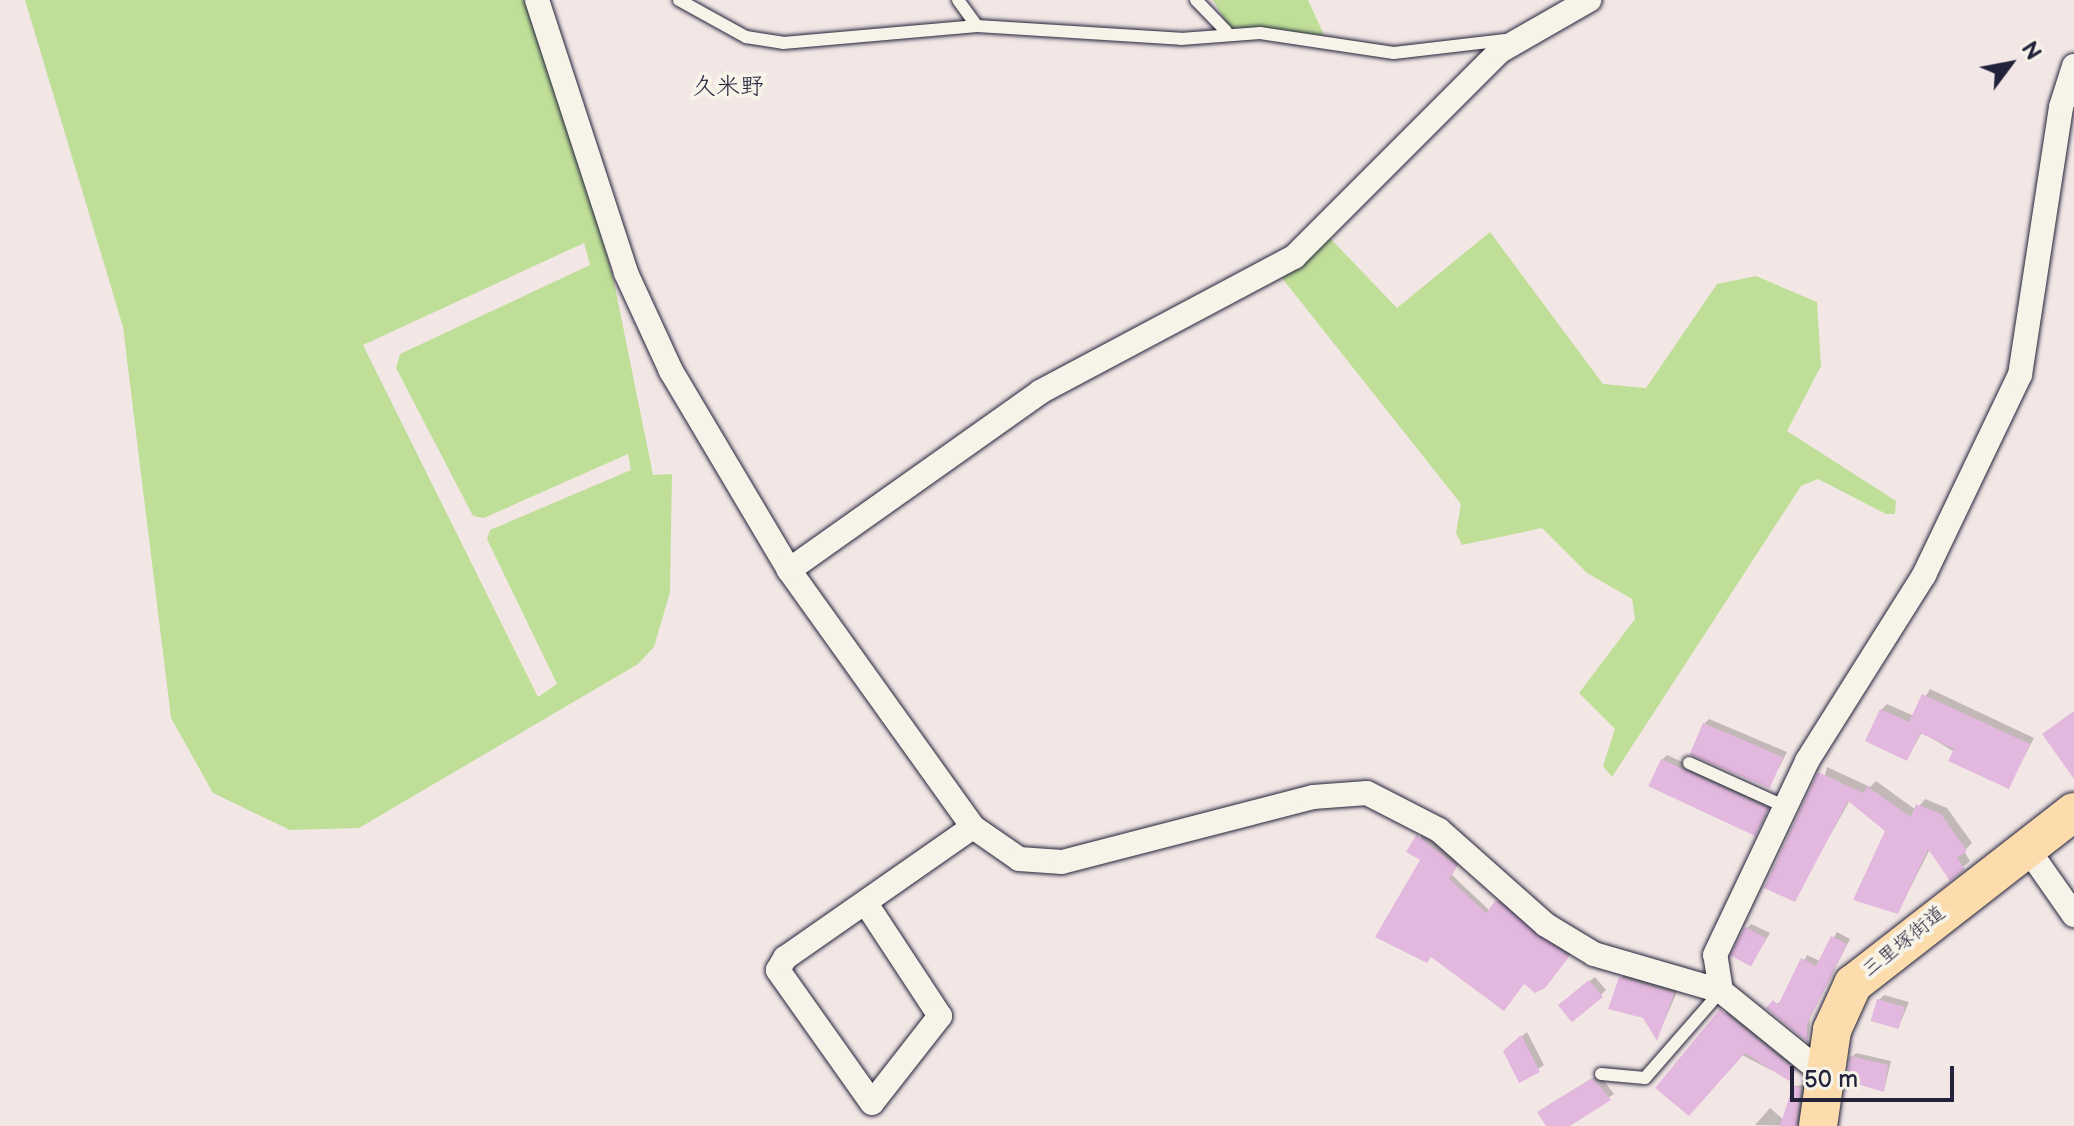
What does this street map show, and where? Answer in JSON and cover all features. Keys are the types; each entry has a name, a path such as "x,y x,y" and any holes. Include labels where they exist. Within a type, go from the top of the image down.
{"main road":[{"name":"三里塚街道","path":"1818,1126 1832,1030 1853,984 2074,812"}],"street":[{"path":"539,0 649,325 789,570 973,827 1019,859 1062,862 1313,797 1367,793 1439,830 1546,925 1594,954 1721,991 1826,1076"},
{"path":"789,570 1040,392 1294,257 1517,38 1589,0"},
{"path":"1721,991 1715,955 1784,806 1924,575 2020,375 2061,107 2074,66"},
{"path":"867,905 940,1016 872,1103 778,970 785,958 867,905 973,827"},
{"path":"2027,848 2074,915"}],"lane":[{"path":"679,0 746,37 783,43 977,26 1181,39 1226,31 1394,53 1517,38"},
{"path":"958,0 977,26"},
{"path":"1196,0 1226,31"},
{"path":"1689,763 1784,806"},
{"path":"1601,1074 1645,1078 1721,991"}],"green space":[{"path":"25,0 524,0 566,114 613,277 653,475 672,474 670,592 654,647 638,664 359,828 290,830 213,793 171,718 123,327","holes":["584,243 590,265 400,354 396,368 473,516 484,518 628,454 631,470 490,530 487,539 557,684 538,697 363,345"]},
{"path":"1213,0 1308,0 1324,35 1230,29"},
{"path":"1490,232 1603,384 1646,388 1717,284 1756,276 1817,302 1821,366 1787,431 1896,501 1895,514 1886,514 1818,479 1801,486 1612,777 1603,766 1615,729 1579,693 1635,619 1632,599 1587,573 1542,528 1462,545 1456,533 1461,504 1278,273 1328,236 1397,308"}],"building":[{"path":"1922,694 2030,744 2009,789 1948,761 1954,749 1920,733 1907,761 1865,741 1880,709 1909,722"},
{"path":"2074,711 2074,779 2042,734"},
{"path":"1703,723 1783,757 1770,788 1690,754"},
{"path":"1661,759 1768,809 1755,836 1648,786"},
{"path":"1818,772 1863,793 1868,787 1911,817 1916,804 1941,814 1967,851 1957,858 1965,869 1950,881 1928,849 1898,914 1853,900 1885,831 1848,801 1795,902 1764,888"},
{"path":"1416,835 1457,866 1449,879 1486,913 1496,900 1569,957 1545,988 1535,993 1524,984 1504,1011 1431,957 1427,963 1375,937 1420,860 1406,852"},
{"path":"1745,927 1766,938 1751,967 1730,955"},
{"path":"1831,936 1847,944 1807,1024 1808,1042 1766,1008 1773,1000 1778,1005 1801,958 1816,966"},
{"path":"1619,977 1674,993 1657,1041 1643,1018 1608,1009"},
{"path":"1589,980 1603,997 1572,1022 1558,1005"},
{"path":"1877,999 1905,1007 1899,1029 1871,1021"},
{"path":"1720,1009 1796,1071 1789,1081 1745,1053 1689,1116 1655,1088"},
{"path":"1521,1035 1540,1072 1519,1083 1503,1051"},
{"path":"1850,1056 1888,1065 1884,1092 1847,1081"},
{"path":"1593,1078 1611,1100 1570,1126 1546,1126 1537,1112"},
{"path":"1793,1085 1801,1088 1796,1126 1780,1126"}],"district":[{"name":"久米野","path":"728,87"}]}
